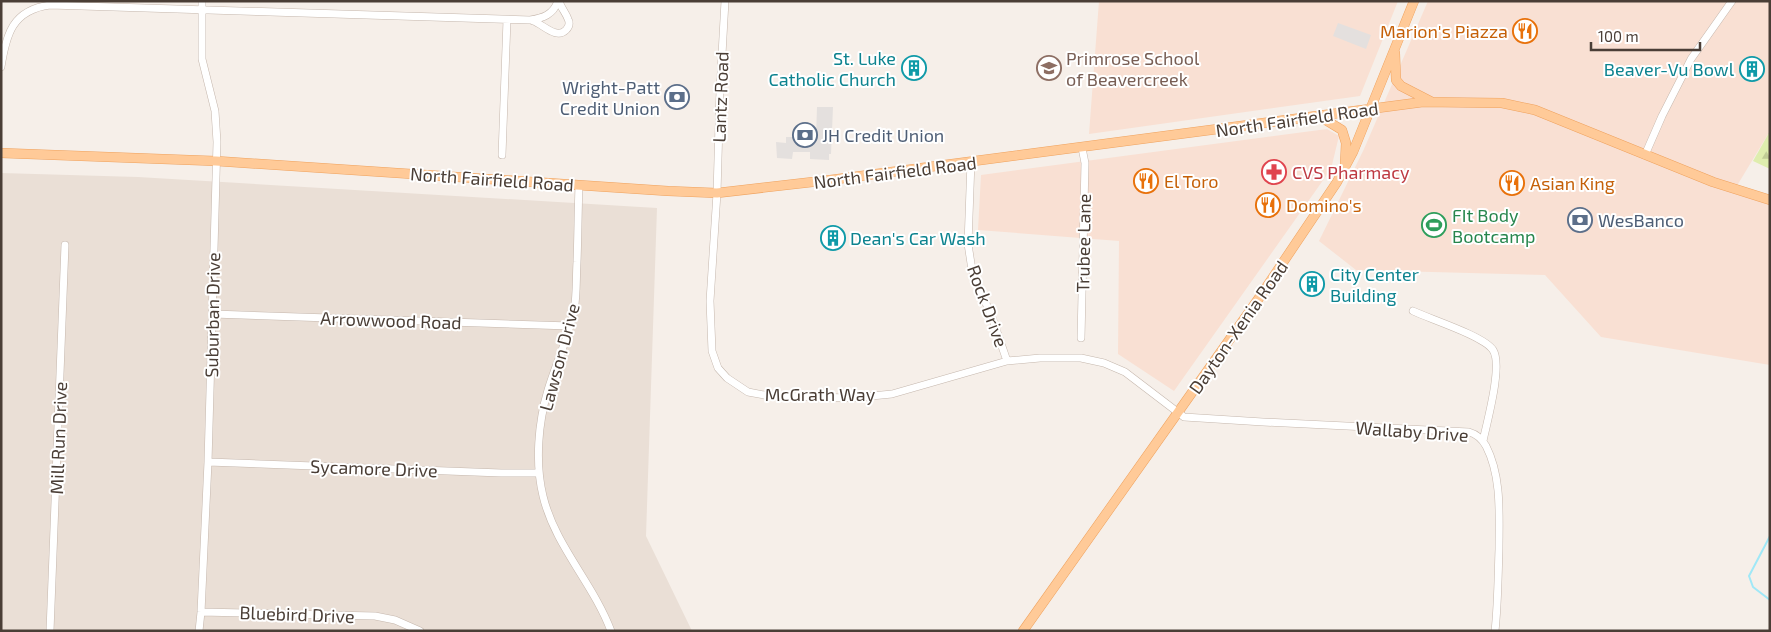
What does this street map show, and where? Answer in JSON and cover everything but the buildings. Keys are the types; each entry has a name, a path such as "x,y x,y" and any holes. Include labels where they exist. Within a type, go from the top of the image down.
{"main road":[{"name":"Dayton-Xenia Road","path":"1023,631 1301,238 1345,167 1414,1"},
{"path":"1395,49 1396,80 1401,86 1432,102"},
{"name":"North Fairfield Road","path":"1,153 216,161 500,179 579,186 717,193 1082,148 1370,109 1432,102 1502,103 1534,110 1714,182 1770,200"},
{"path":"1319,116 1342,130 1346,143 1345,167"}],"street":[{"name":"Suburban Drive","path":"199,631 202,612 208,462 217,142 215,111 202,59 202,1"},
{"path":"1,67 5,41 13,26 27,12 44,6 530,20 541,19 547,16 558,1"},
{"path":"530,20 541,24 554,33 560,34 565,31 569,20 558,1"},
{"name":"Lantz Road","path":"717,193 725,1"},
{"path":"1645,155 1662,116 1691,59 1732,1"},
{"path":"502,155 507,20"},
{"name":"Trubee Lane","path":"1080,338 1085,163 1082,148"},
{"name":"Rock Drive","path":"971,162 968,244 972,270 993,320 1007,361"},
{"name":"Lawson Drive","path":"579,186 576,299 570,326 545,404 539,472 543,496 552,523 599,605 611,631"},
{"name":"McGrath Way","path":"717,193 710,301 712,351 718,368 727,378 748,392 769,396 851,398 892,394 1007,361 1040,358 1081,358 1104,363 1125,372 1178,412"},
{"name":"Mill Run Drive","path":"50,631 65,245"},
{"path":"1413,311 1484,341 1494,352 1497,361 1497,373 1483,442"},
{"name":"Arrowwood Road","path":"213,314 570,326"},
{"name":"Wallaby Drive","path":"1178,412 1184,417 1468,432 1475,434 1486,447 1495,474 1499,514 1499,579 1495,631"},
{"name":"Sycamore Drive","path":"208,462 501,473 539,472"},
{"name":"Bluebird Drive","path":"202,612 375,616 395,620 420,631"}],"shaded area":[{"path":"1099,1 1398,1 1360,96 1089,134"},
{"path":"1428,1 1770,1 1770,131 1735,189 1770,200 1770,365 1601,337 1545,275 1356,270 1319,241 1364,149"},
{"path":"1338,23 1371,35 1366,49 1333,36"},
{"path":"817,107 833,107 831,154 829,154 829,160 810,159 810,152 793,152 792,159 777,158 776,142 786,143 786,137 816,137"},
{"path":"1327,129 1339,136 1331,169 1174,391 1118,354 1119,241 978,230 981,175"},
{"path":"1,173 138,177 657,208 646,536 692,631 1,631"}],"green space":[{"path":"1770,131 1770,169 1753,161"}],"waterway":[{"path":"1770,536 1749,576 1753,587 1770,600"}],"place":[{"name":"Marion's Piazza","path":"1525,31"},
{"name":"St. Luke Catholic Church","path":"914,68"},
{"name":"Primrose School of Beavercreek","path":"1049,68"},
{"name":"Beaver-Vu Bowl","path":"1752,69"},
{"name":"Wright-Patt Credit Union","path":"677,97"},
{"name":"JH Credit Union","path":"805,135"},
{"name":"CVS Pharmacy","path":"1274,172"},
{"name":"El Toro","path":"1146,181"},
{"name":"Asian King","path":"1512,183"},
{"name":"Domino's","path":"1268,205"},
{"name":"WesBanco","path":"1580,220"},
{"name":"FIt Body Bootcamp","path":"1434,225"},
{"name":"Dean's Car Wash","path":"833,238"},
{"name":"City Center Building","path":"1312,284"}]}
